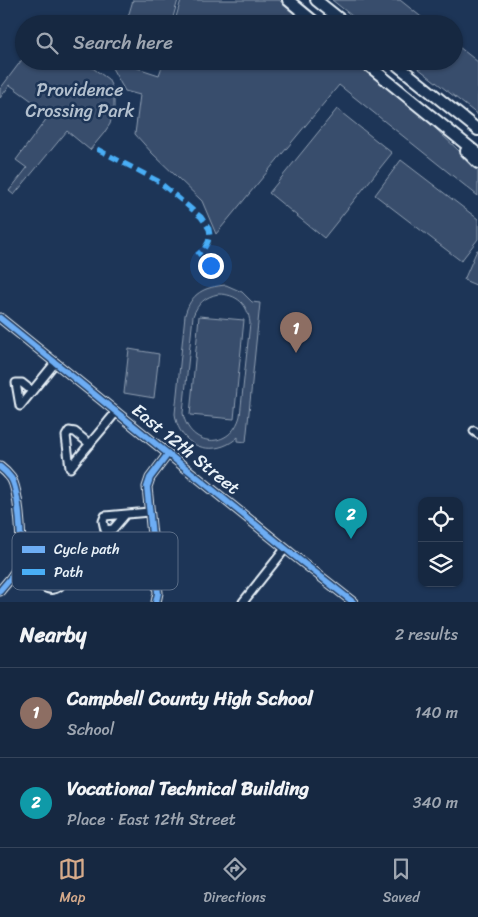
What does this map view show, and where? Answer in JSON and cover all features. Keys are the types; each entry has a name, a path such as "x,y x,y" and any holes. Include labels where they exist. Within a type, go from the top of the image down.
{"highway":[{"path":"288,0 306,15"},
{"path":"316,0 335,15"},
{"path":"374,70 478,154"},
{"path":"404,70 478,130"},
{"path":"405,70 478,124"},
{"path":"398,90 478,163"}],"street":[{"name":"East 12th Street","path":"0,319 353,602"},
{"path":"32,391 55,363"},
{"path":"90,444 75,432 68,432 66,436 70,468 90,444 116,412"},
{"path":"151,532 147,487 150,478 168,454"},
{"path":"0,467 11,478 16,490 20,532"},
{"path":"125,515 149,512"},
{"path":"242,602 285,549"},
{"path":"0,591 12,576"}],"green space":[{"path":"133,0 178,0 174,15 129,15"},
{"path":"181,0 279,0 298,15 177,15"},
{"path":"332,0 400,0 419,15 351,15"},
{"path":"463,50 478,62 478,115 420,70 463,70"},
{"name":"Providence Crossing Park","path":"15,69 96,70 108,79 111,85 114,107 110,124 90,150 67,131 14,195 9,191 27,168 16,160 50,114 10,85 0,98 0,89"},
{"path":"113,70 144,70 159,75 161,70 367,70 417,111 478,169 478,196 339,85 216,234 202,201 135,134 140,95 125,91"},
{"path":"337,109 392,153 324,238 269,193"},
{"path":"401,160 478,219 478,239 461,261 375,195"},
{"path":"478,250 478,286 464,280"},
{"path":"226,285 242,292 252,302 260,303 246,442 238,441 238,437 223,446 207,448 192,443 185,437 178,426 175,414 185,315 191,301 200,292 211,287","holes":["218,294 225,294 236,298 244,305 250,323 240,416 235,427 228,435 220,439 210,440 201,438 193,433 187,425 183,413 193,316 200,304 206,299"]},
{"path":"199,316 244,320 234,419 190,415"},
{"path":"129,349 159,354 154,398 124,393"}],"marked path":[{"path":"97,149 158,181 201,217 209,229 210,235 204,249 197,255"}],"cycle path":[{"path":"0,318 353,602"},
{"path":"152,532 147,487 150,478 168,454"},
{"path":"0,467 11,478 14,485 21,532"},
{"path":"0,591 12,577"},
{"path":"156,602 158,590"}],"place":[{"name":"Campbell County High School","path":"296,353"},
{"name":"Vocational Technical Building","path":"351,539"}]}
